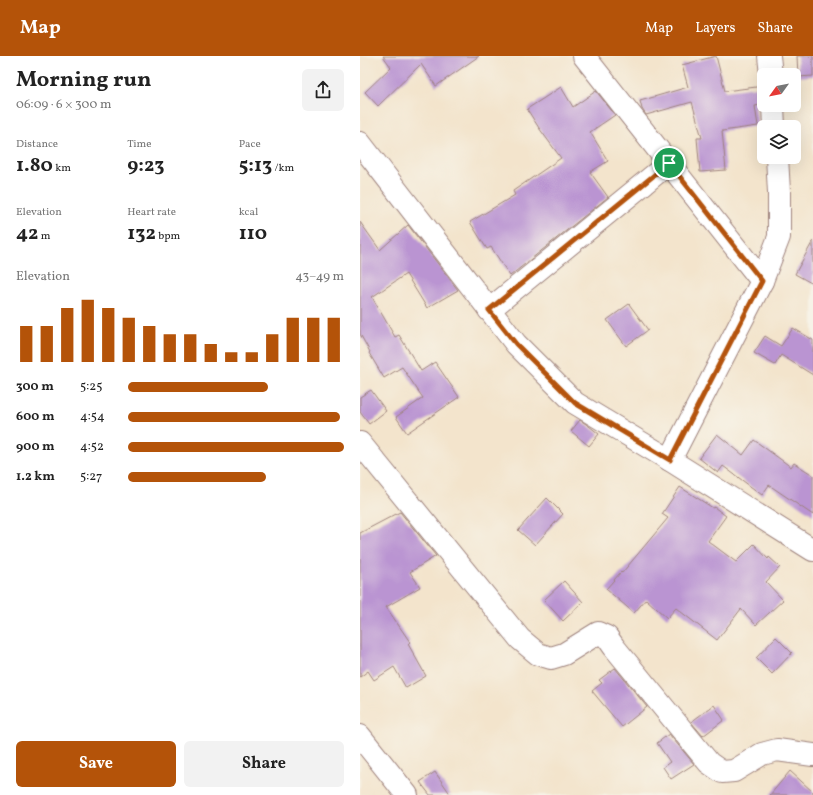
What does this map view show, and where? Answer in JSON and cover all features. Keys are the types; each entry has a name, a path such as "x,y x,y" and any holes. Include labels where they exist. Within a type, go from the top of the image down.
{"street":[{"path":"584,56 762,281"},
{"path":"769,56 770,68"},
{"path":"360,143 516,344 575,403 670,460 813,550"},
{"path":"489,310 669,163"},
{"path":"670,460 762,281 779,237 777,164"},
{"path":"360,443 520,639 538,654 551,658 564,654 598,633 607,637 709,763 722,772 734,771 762,754 777,750 813,755"},
{"path":"360,738 407,795"}],"building":[{"path":"383,56 479,56 436,86 421,64 378,106 365,92 391,67"},
{"path":"716,56 725,91 757,87 757,106 755,106 757,126 722,131 726,170 700,172 697,138 702,138 692,102 646,115 642,109 640,101 688,87 682,65"},
{"path":"797,56 813,56 813,76 801,77 801,68 798,68"},
{"path":"561,87 573,107 596,91 615,115 590,132 608,161 590,172 608,197 510,276 491,247 487,249 470,222 515,195 513,191 561,158 527,109"},
{"path":"360,222 380,250 408,225 458,290 427,308 406,274 372,297 395,337 399,335 421,371 435,362 459,397 407,433 396,417 423,398 402,367 384,378 360,334"},
{"path":"813,241 813,284 795,274"},
{"path":"629,304 648,330 626,346 607,320"},
{"path":"793,328 813,340 813,375 781,355 775,365 754,353 765,336 781,346"},
{"path":"371,390 386,411 369,424 360,412 360,397"},
{"path":"580,420 599,434 589,446 571,431"},
{"path":"717,434 743,455 754,440 791,467 794,463 813,475 813,515 769,485 762,495 723,466 718,473 699,458"},
{"path":"680,487 713,508 714,507 726,516 708,541 736,562 754,544 768,559 769,557 780,567 766,582 783,600 756,625 741,609 717,640 676,608 667,618 646,599 634,613 606,589 621,572 622,573 668,518 662,514"},
{"path":"547,498 563,514 535,545 518,530"},
{"path":"400,512 436,556 410,572 420,587 386,607 410,642 408,644 426,676 406,688 394,667 374,680 368,671 360,677 360,533"},
{"path":"564,581 583,602 563,621 544,600"},
{"path":"776,637 792,653 772,674 756,658"},
{"path":"615,668 647,707 622,727 592,691 602,683 599,680"},
{"path":"714,705 724,720 703,736 691,722"},
{"path":"669,734 694,764 671,779 663,767 670,762 657,743"},
{"path":"790,771 813,792 813,795 770,795"},
{"path":"435,772 451,795 430,795 420,782"}],"route":[{"path":"669,163 762,281 670,460 575,403 516,344 489,310 669,163"}]}
